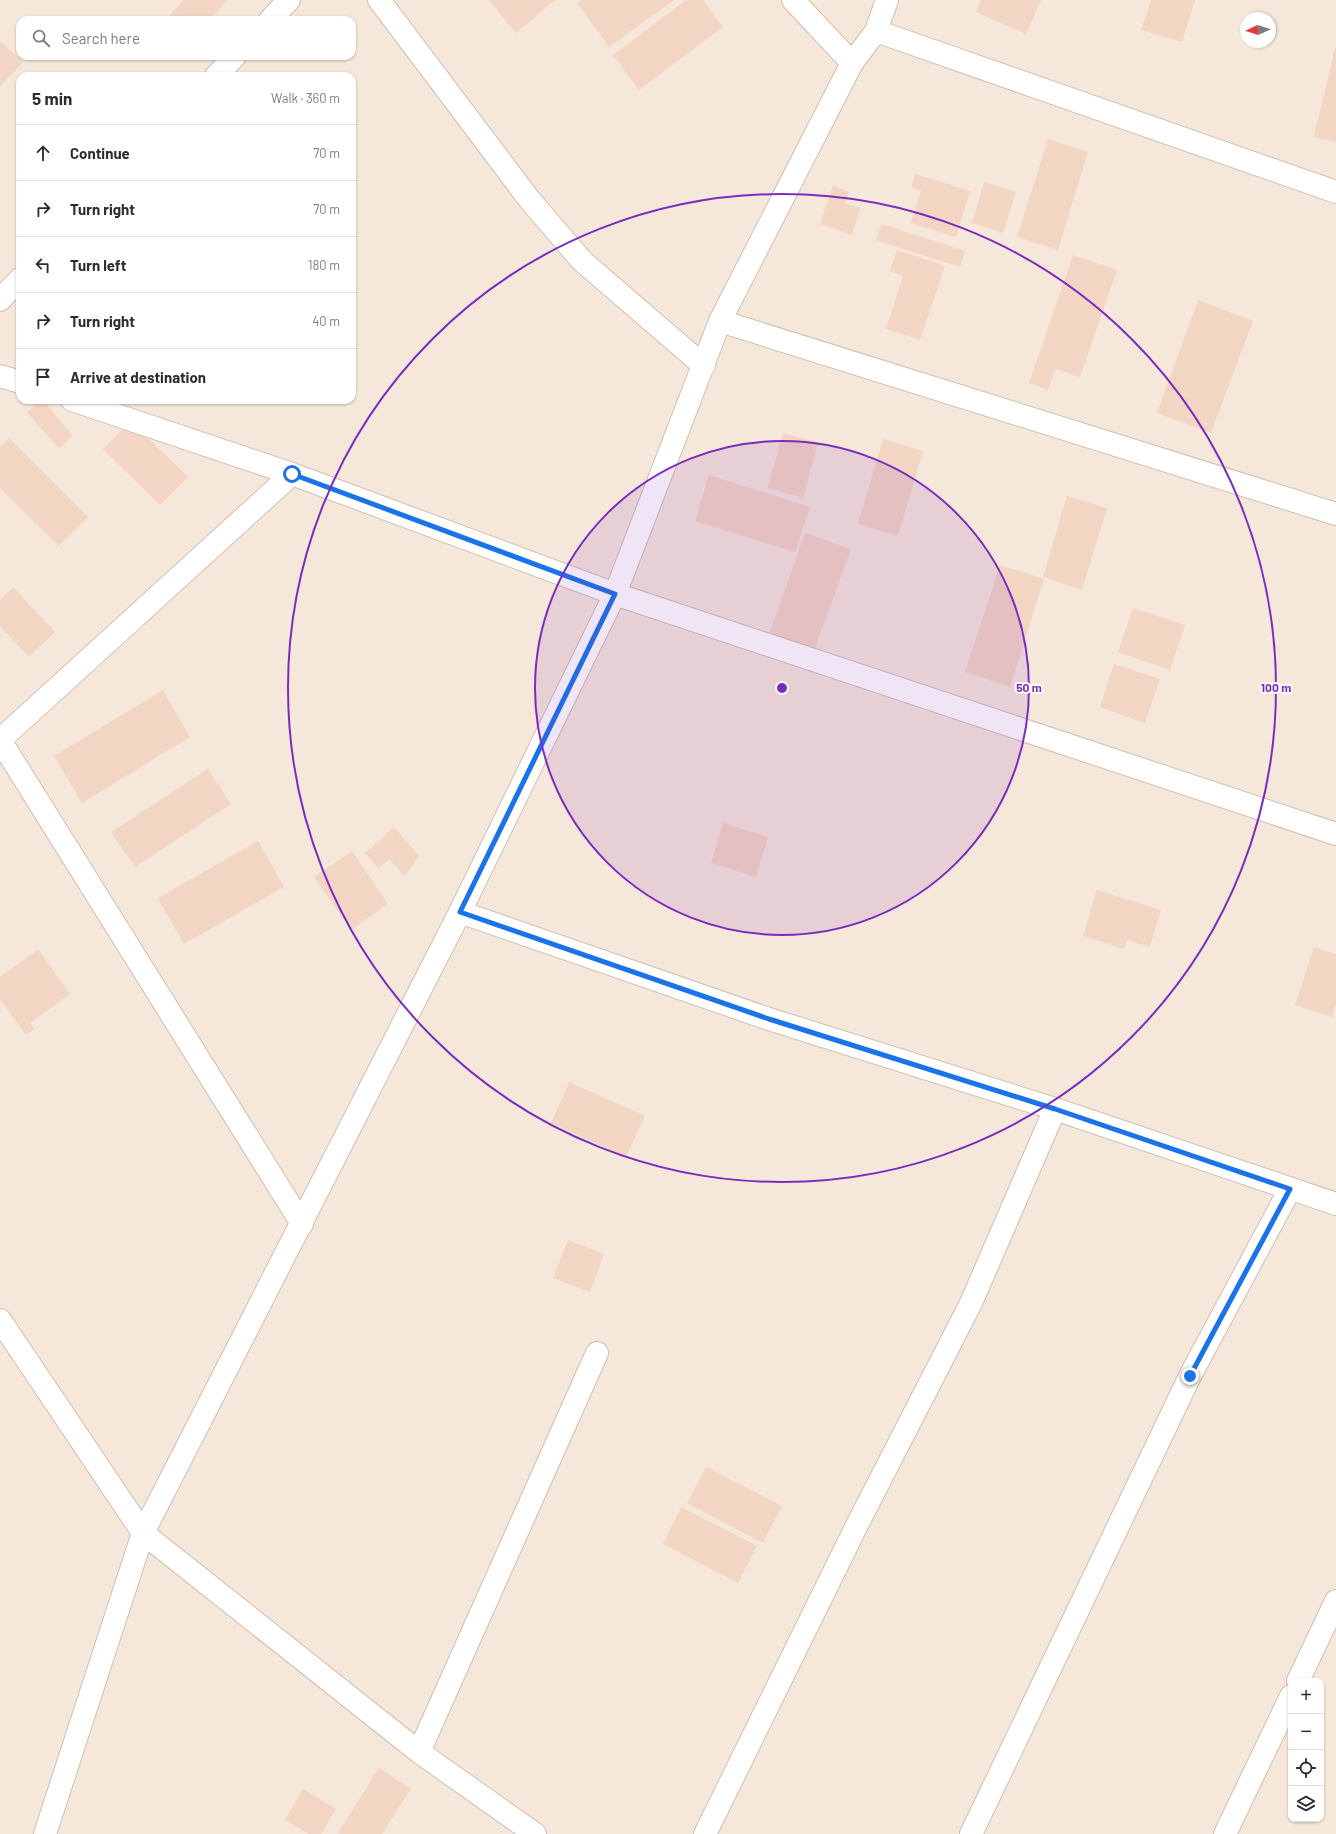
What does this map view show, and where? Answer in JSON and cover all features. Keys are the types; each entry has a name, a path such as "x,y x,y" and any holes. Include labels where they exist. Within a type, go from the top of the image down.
{"street":[{"path":"274,16 289,0"},
{"path":"379,0 529,200 582,261 704,366"},
{"path":"793,0 852,63"},
{"path":"45,1834 143,1534 460,912 615,594 704,366 720,321 852,63 876,31 887,0"},
{"path":"876,31 1336,192"},
{"path":"220,72 231,60"},
{"path":"0,300 16,283"},
{"path":"720,321 1336,514"},
{"path":"0,376 16,381"},
{"path":"84,404 292,474 615,594 1336,834"},
{"path":"292,474 0,740 302,1224"},
{"path":"460,912 769,1019 1055,1109 1336,1204"},
{"path":"705,1834 862,1516 971,1302 1055,1109"},
{"path":"971,1834 1190,1376 1290,1189"},
{"path":"0,1320 143,1534 419,1752 534,1834"},
{"path":"419,1752 597,1353"},
{"path":"1299,1678 1336,1601"},
{"path":"1225,1834 1288,1702"}],"shaded area":[{"path":"0,0 1336,0 1336,1834 0,1834"}],"building":[{"path":"184,0 228,0 213,16 169,16"},
{"path":"489,0 555,0 516,33"},
{"path":"582,0 674,0 609,47 577,3"},
{"path":"686,0 703,0 723,27 639,90 613,55"},
{"path":"981,0 1041,0 1026,34 976,12"},
{"path":"1151,0 1195,0 1182,42 1141,30"},
{"path":"0,41 16,56 16,60 21,60 23,62 0,87"},
{"path":"1336,48 1336,142 1314,137"},
{"path":"1048,139 1088,152 1058,250 1017,237"},
{"path":"915,174 970,191 956,237 911,223 921,191 911,188"},
{"path":"984,182 1016,192 1003,233 972,223"},
{"path":"833,186 849,192 845,203 860,208 852,235 820,224"},
{"path":"881,224 965,251 960,267 876,240"},
{"path":"897,250 945,266 920,340 886,329 903,276 890,271"},
{"path":"1073,255 1117,270 1080,377 1056,369 1048,390 1029,383"},
{"path":"1198,300 1253,321 1211,433 1157,413"},
{"path":"36,404 46,404 73,436 59,449 27,412"},
{"path":"131,421 188,477 160,505 103,449"},
{"path":"783,433 818,442 803,498 768,488"},
{"path":"9,438 88,517 59,546 0,488 0,447"},
{"path":"883,439 923,451 898,536 858,524"},
{"path":"709,475 810,507 795,552 695,521"},
{"path":"1067,496 1107,508 1082,590 1043,577"},
{"path":"805,533 851,549 814,651 769,635"},
{"path":"1000,565 1044,579 1010,687 965,672"},
{"path":"13,587 55,632 29,657 0,626 0,600"},
{"path":"1133,608 1185,625 1170,670 1118,652"},
{"path":"1114,664 1160,679 1145,723 1100,707"},
{"path":"163,690 190,737 82,803 54,756"},
{"path":"208,769 231,804 135,867 111,832"},
{"path":"723,823 768,837 756,877 711,863"},
{"path":"394,827 419,856 405,876 389,859 378,868 365,853"},
{"path":"258,841 284,887 184,944 158,898"},
{"path":"352,851 388,904 351,930 314,877"},
{"path":"1097,890 1161,910 1150,947 1127,940 1124,949 1083,936"},
{"path":"1314,947 1336,954 1336,1005 1332,1017 1295,1005"},
{"path":"38,949 70,994 30,1023 34,1029 26,1035 0,999 0,977"},
{"path":"569,1082 645,1116 626,1157 551,1123"},
{"path":"568,1240 604,1254 590,1292 553,1278"},
{"path":"706,1467 782,1506 763,1543 687,1503"},
{"path":"681,1507 757,1546 738,1583 663,1544"},
{"path":"379,1768 411,1789 382,1834 338,1833"},
{"path":"303,1789 336,1809 321,1834 309,1834 285,1820"}],"route":[{"path":"292,474 615,594 460,912 769,1019 1055,1109 1290,1189 1190,1376"}]}
